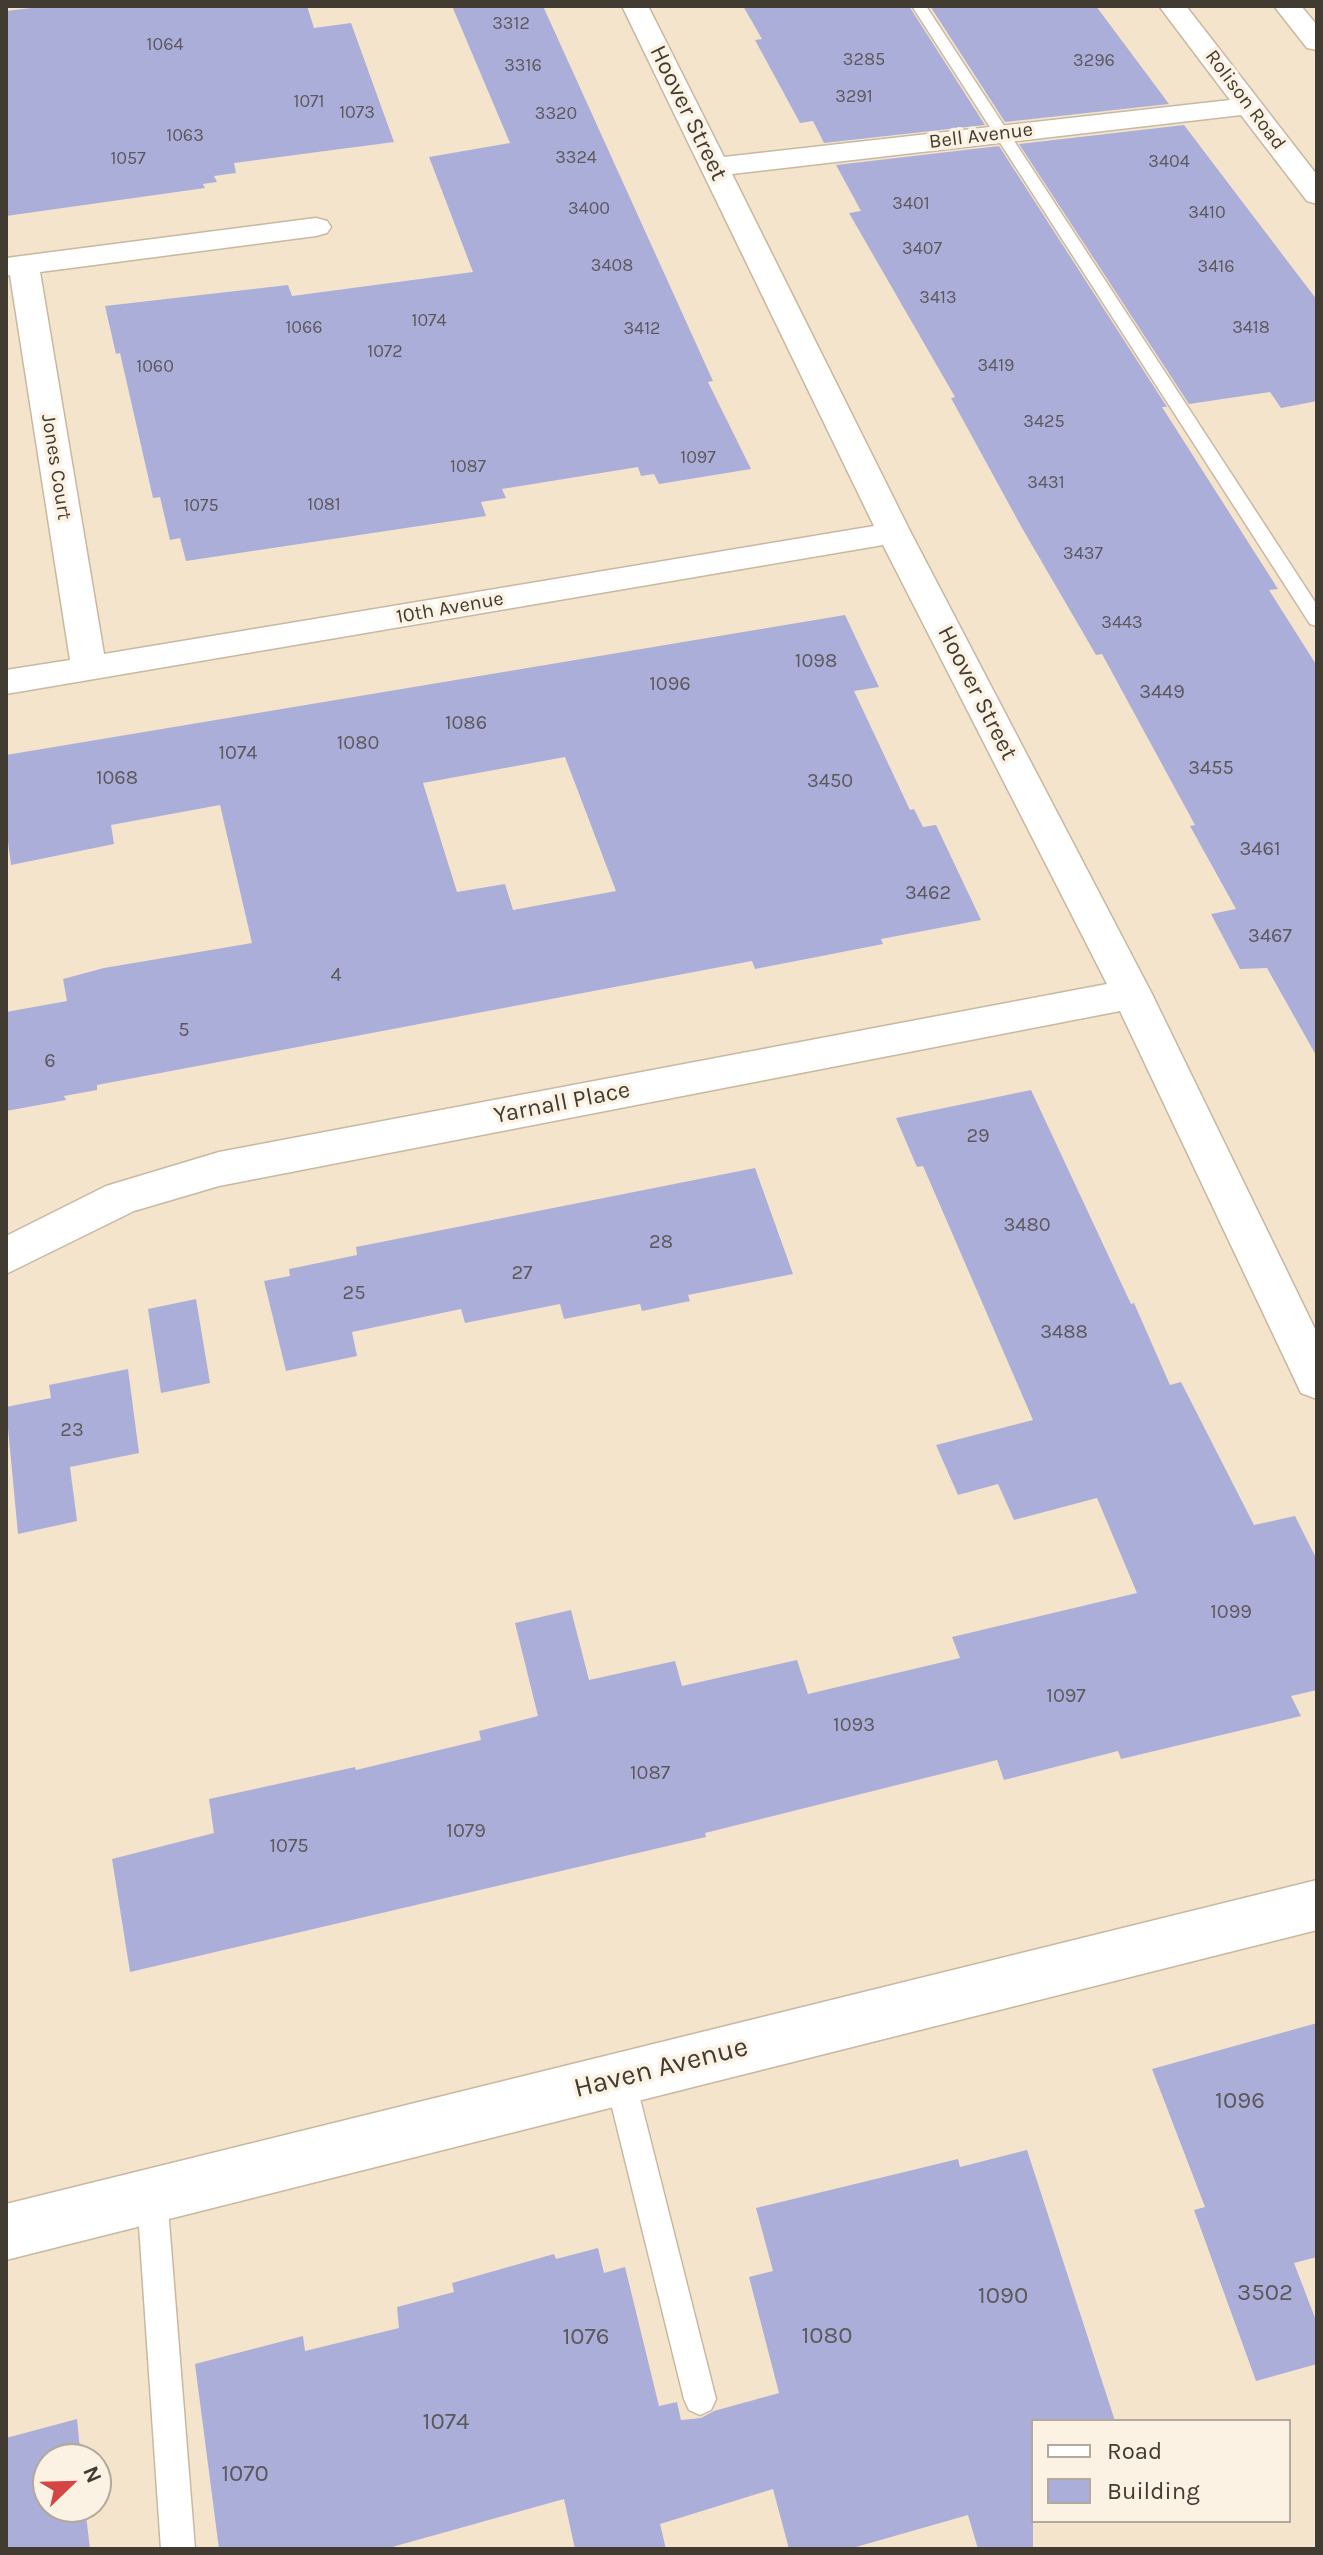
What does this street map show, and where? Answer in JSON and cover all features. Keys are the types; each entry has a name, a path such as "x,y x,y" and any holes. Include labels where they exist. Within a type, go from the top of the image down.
{"main road":[{"name":"Hoover Street","path":"635,6 894,533 1132,994 1317,1380"},
{"name":"Rolison Road","path":"1172,6 1317,195"},
{"path":"1287,6 1317,42"},
{"name":"Bell Avenue","path":"714,167 1249,106"},
{"name":"Jones Court","path":"89,670 15,266 316,227"},
{"name":"10th Avenue","path":"6,682 894,533"},
{"name":"Yarnall Place","path":"6,1256 121,1198 219,1169 1132,994"},
{"name":"Haven Avenue","path":"6,2232 1317,1905"}],"lane":[{"path":"919,6 1317,620"},
{"path":"620,2079 700,2399"},
{"path":"152,2196 178,2549"}],"building":[{"path":"48,6 307,6 314,28 351,23 394,142 234,163 236,173 214,176 217,182 203,184 205,188 6,216 6,11"},
{"path":"452,6 543,6 713,381 708,382 751,469 659,484 654,474 641,476 638,467 502,489 506,498 481,502 486,516 186,561 180,538 170,540 160,497 153,498 120,353 116,354 105,306 288,285 292,296 473,272 429,157 510,143"},
{"path":"743,6 909,6 985,125 824,143 813,121 800,123 755,40 762,39"},
{"path":"930,6 1096,6 1169,104 1005,122"},
{"path":"1184,125 1317,300 1317,401 1281,408 1270,392 1189,404 1019,144"},
{"path":"999,146 1167,407 1162,407 1278,589 1269,590 1317,666 1317,1057 1267,968 1240,969 1211,914 1236,909 1190,826 1195,825 1102,654 1096,655 1022,528 951,398 955,397 849,213 861,211 836,165"},
{"path":"845,615 879,687 854,691 910,810 914,809 923,827 936,825 981,920 881,939 883,944 755,969 752,961 97,1085 97,1090 64,1096 66,1100 6,1111 6,1012 67,1001 63,979 104,968 252,943 220,805 111,825 114,844 11,865 6,826 6,755","holes":["565,757 616,891 513,910 505,884 457,892 423,783"]},
{"path":"1031,1090 1170,1385 1181,1382 1254,1525 1295,1516 1317,1560 1317,1690 1291,1696 1301,1716 1121,1759 1118,1751 1004,1780 997,1760 705,1833 706,1837 130,1972 112,1859 214,1833 209,1799 355,1767 356,1770 481,1740 479,1731 538,1716 515,1623 571,1610 589,1680 675,1661 682,1686 797,1660 808,1694 960,1658 952,1637 1137,1593 1097,1498 1014,1520 998,1484 958,1495 936,1445 1033,1420 923,1166 917,1167 896,1118"},
{"path":"755,1168 793,1274 688,1295 690,1301 642,1311 640,1304 564,1319 560,1304 465,1323 461,1309 352,1332 357,1356 286,1371 264,1281 290,1276 289,1269 357,1255 356,1247"},
{"path":"196,1299 210,1383 161,1393 148,1309"},
{"path":"128,1369 139,1453 70,1467 77,1521 18,1534 6,1407 51,1398 49,1385"},
{"path":"1317,2023 1317,2257 1294,2263 1317,2323 1317,2364 1256,2381 1194,2210 1205,2207 1152,2069"},
{"path":"1027,2150 1114,2419 1031,2419 1033,2549 978,2549 968,2515 849,2549 789,2549 773,2489 660,2524 666,2549 575,2549 564,2499 385,2549 219,2549 195,2364 303,2336 305,2351 399,2328 397,2307 454,2292 452,2283 554,2254 556,2259 598,2248 604,2273 625,2267 659,2406 677,2402 681,2420 701,2418 714,2411 779,2393 749,2277 773,2271 756,2208 958,2159 960,2167"},
{"path":"77,2419 79,2443 32,2443 32,2523 87,2523 90,2549 6,2549 6,2438"}]}
